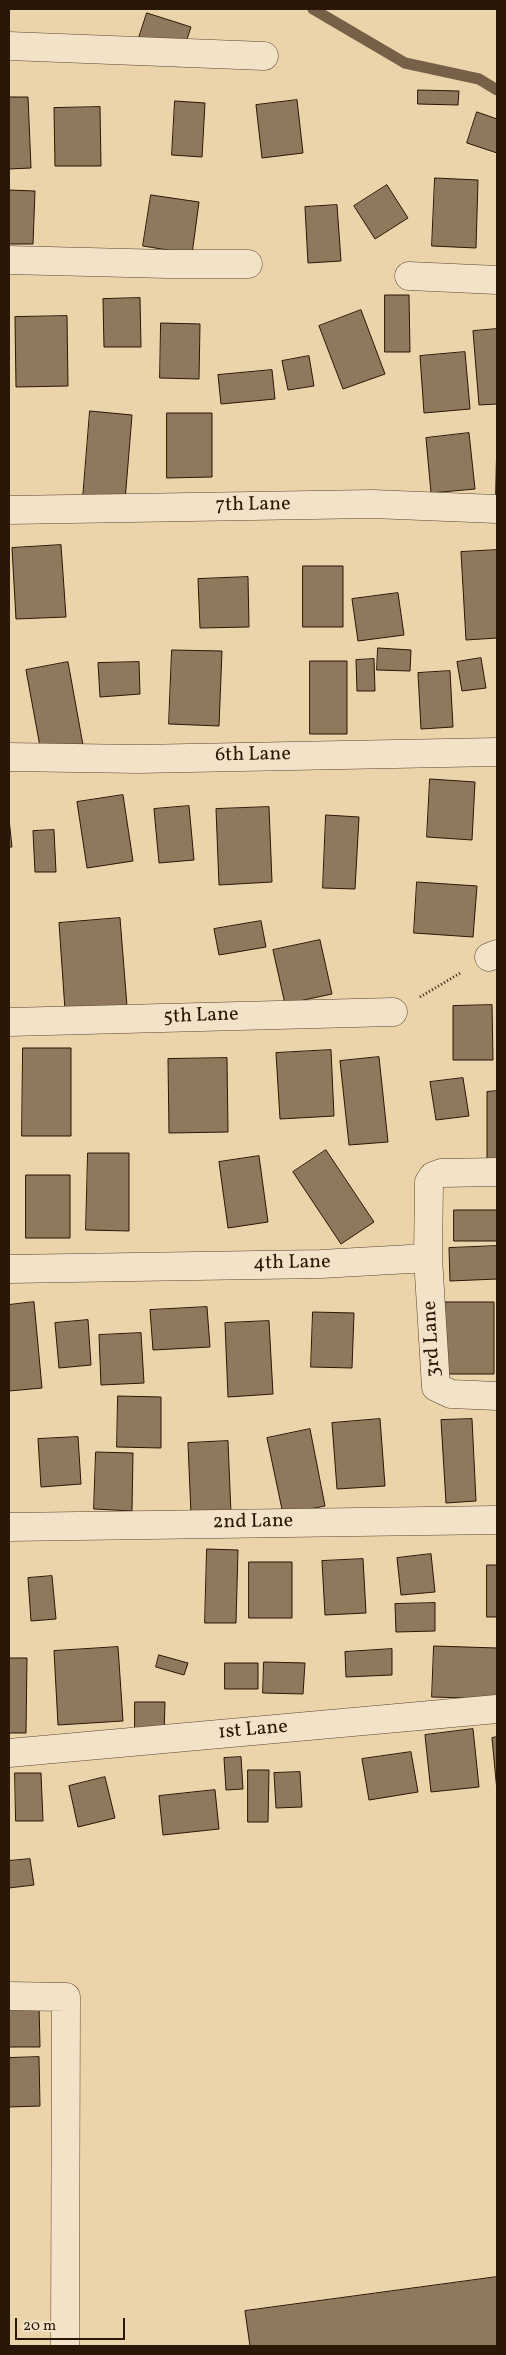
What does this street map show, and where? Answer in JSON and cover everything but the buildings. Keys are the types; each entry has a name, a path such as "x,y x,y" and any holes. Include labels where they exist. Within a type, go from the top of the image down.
{"street":[{"path":"9,46 264,56"},
{"path":"9,260 248,264"},
{"path":"409,276 497,280"},
{"name":"7th Lane","path":"9,510 372,504 497,509"},
{"name":"6th Lane","path":"9,757 138,759 497,752"},
{"name":"5th Lane","path":"9,1022 393,1012"},
{"path":"428,1258 429,1182 434,1176 441,1173 497,1172"},
{"name":"4th Lane","path":"9,1269 321,1264 428,1258"},
{"name":"3rd Lane","path":"428,1258 436,1387 451,1394 497,1396"},
{"name":"2nd Lane","path":"9,1527 497,1520"},
{"name":"1st Lane","path":"9,1753 497,1709"},
{"path":"9,1996 66,1997 66,2346"}],"path":[{"path":"393,1012 493,956"}],"waterway":[{"path":"313,9 405,63 479,79 497,90"}]}
